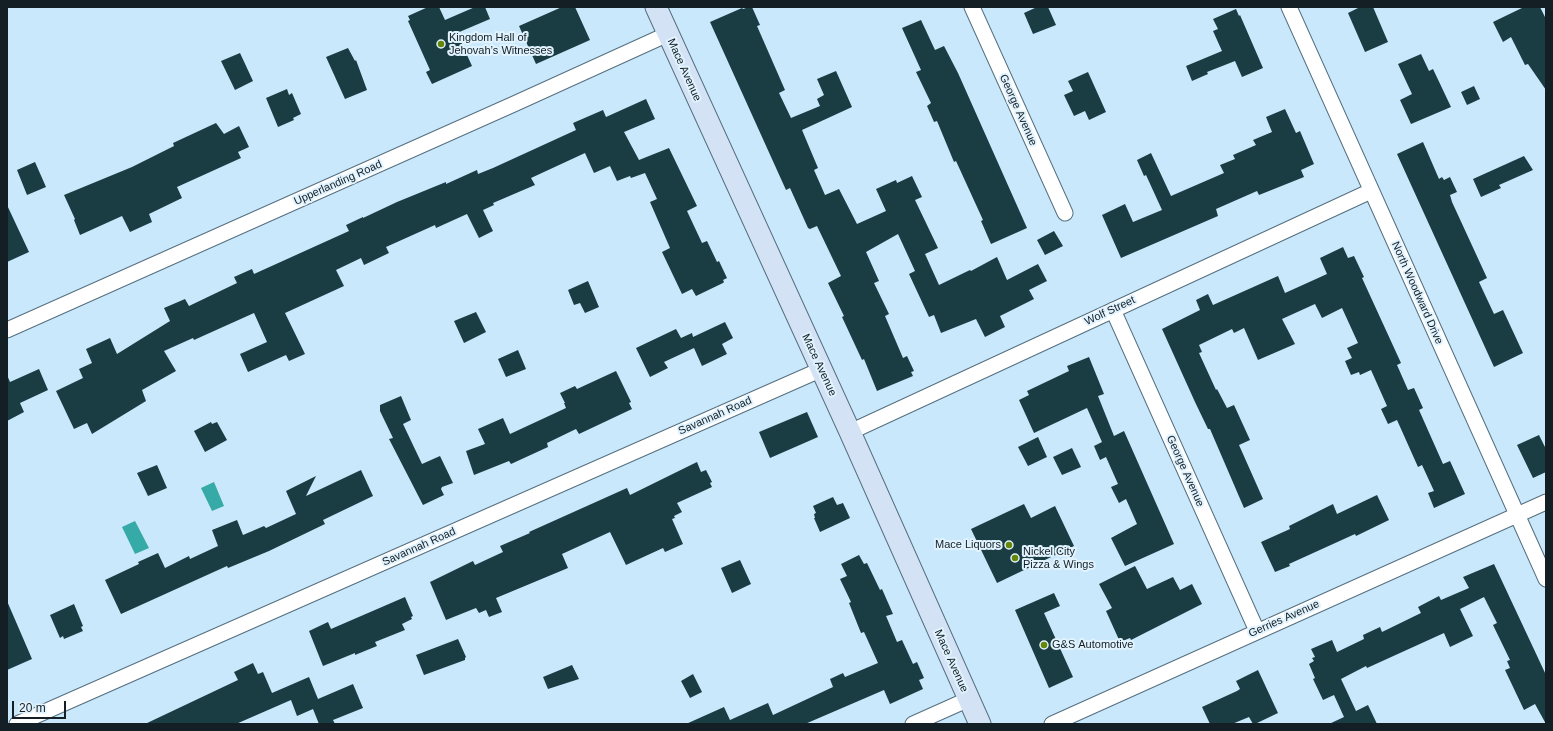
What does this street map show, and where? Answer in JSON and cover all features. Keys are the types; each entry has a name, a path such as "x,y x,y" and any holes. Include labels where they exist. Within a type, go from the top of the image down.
{"main road":[{"name":"Mace Avenue","path":"656,7 820,370 850,432 980,724"}],"street":[{"name":"George Avenue","path":"972,7 1065,213"},
{"name":"North Woodward Drive","path":"1289,7 1546,579"},
{"name":"Upperlanding Road","path":"7,330 668,34"},
{"name":"Wolf Street","path":"850,432 1371,191"},
{"name":"George Avenue","path":"1113,310 1257,631"},
{"name":"Savannah Road","path":"17,724 820,370"},
{"name":"Gerries Avenue","path":"1052,724 1546,502"},
{"path":"913,724 968,699"}],"shaded area":[{"path":"214,482 224,506 212,511 201,488"},
{"path":"135,521 149,548 135,554 122,527"}],"building":[{"name":"Kingdom Hall of Jehovah’s Witnesses","path":"428,7 439,7 445,20 475,7 485,7 490,19 457,33 472,66 432,84 426,72 430,70 408,21 410,20 408,16"},
{"path":"562,7 575,7 590,40 536,64 519,26"},
{"path":"752,7 760,25 757,26 785,90 779,93 791,118 820,106 817,99 824,95 817,79 836,71 852,107 802,130 818,168 814,170 825,195 839,189 857,224 886,211 876,189 896,180 897,183 912,176 922,197 915,200 938,248 925,254 939,285 970,270 971,271 997,257 1007,280 1038,264 1047,281 1029,290 1034,299 1000,316 1005,327 985,337 976,319 941,333 934,315 929,317 909,274 915,271 898,234 866,252 879,281 874,283 889,314 885,316 903,358 907,356 914,371 911,372 913,376 877,391 864,359 862,360 842,317 844,316 828,283 841,276 817,226 810,229 808,228 790,188 786,190 710,22 742,8"},
{"path":"1037,7 1048,7 1056,25 1033,34 1024,13"},
{"path":"1360,7 1373,7 1388,42 1365,52 1348,13"},
{"path":"1524,7 1540,7 1546,19 1546,90 1528,64 1525,65 1511,37 1503,42 1493,22"},
{"path":"1236,9 1263,68 1242,77 1235,61 1207,72 1208,74 1192,81 1186,66 1222,51 1213,31 1218,29 1213,19"},
{"path":"921,20 935,50 944,46 958,73 1027,228 991,244 981,221 983,220 956,161 954,162 937,121 934,122 927,106 931,103 916,72 921,70 902,28"},
{"path":"348,48 355,61 356,60 367,90 345,99 326,57"},
{"path":"240,53 253,81 235,90 221,61"},
{"path":"1421,54 1429,71 1433,69 1451,107 1411,124 1400,100 1412,94 1398,64"},
{"path":"1088,72 1106,112 1089,120 1085,111 1074,116 1064,95 1073,91 1068,81"},
{"path":"1474,86 1480,99 1467,105 1461,92"},
{"path":"287,89 289,95 292,93 301,114 293,118 294,120 278,127 266,98"},
{"path":"646,99 655,119 624,132 639,160 669,148 697,206 687,211 702,243 707,241 717,262 719,261 727,278 723,280 723,283 696,296 692,289 682,294 662,252 670,248 650,202 657,199 645,173 631,178 630,176 617,181 610,166 594,173 585,153 531,178 535,185 493,203 494,205 483,210 493,231 479,238 467,214 436,228 435,225 386,247 389,253 364,265 361,258 336,270 344,286 285,313 305,354 289,361 286,355 248,372 240,354 267,342 254,313 194,340 193,338 164,351 176,371 142,390 146,401 92,434 87,423 74,429 56,391 83,378 79,369 92,363 86,349 110,338 117,354 170,321 164,308 185,299 189,306 237,283 234,277 252,269 254,274 349,231 346,225 363,217 477,170 478,174 493,168 576,130 573,123 603,110 606,117"},
{"path":"1285,109 1296,133 1300,131 1314,164 1301,170 1304,177 1259,195 1257,191 1216,209 1218,216 1121,258 1102,215 1125,204 1133,222 1162,210 1146,175 1144,176 1137,160 1151,153 1171,196 1224,173 1220,165 1235,159 1233,155 1256,145 1253,140 1272,132 1266,117"},
{"path":"216,123 224,134 239,126 249,147 238,152 241,158 177,187 182,198 149,214 152,222 130,232 122,216 80,235 74,220 75,219 64,195 132,167 174,146 173,143"},
{"path":"1423,142 1439,179 1442,177 1444,180 1450,177 1457,192 1450,195 1452,202 1487,278 1479,282 1494,314 1503,310 1523,353 1494,367 1397,154"},
{"path":"1524,156 1533,170 1499,185 1501,188 1481,197 1473,179"},
{"path":"35,162 46,187 27,195 17,170"},
{"path":"7,205 29,252 7,262"},
{"path":"1054,231 1063,246 1045,255 1037,240"},
{"path":"1343,247 1348,258 1354,256 1364,277 1362,278 1401,363 1397,365 1408,390 1414,388 1423,408 1419,410 1443,464 1450,461 1465,494 1434,508 1428,493 1434,491 1422,465 1418,467 1397,420 1388,424 1381,409 1387,406 1371,370 1360,375 1359,372 1351,375 1345,361 1352,358 1347,348 1358,343 1342,308 1322,318 1315,304 1282,319 1295,344 1258,360 1244,328 1234,333 1232,329 1199,345 1202,352 1199,353 1216,390 1217,389 1227,408 1234,405 1250,440 1239,445 1263,499 1244,508 1210,429 1208,429 1195,402 1162,329 1200,310 1196,300 1208,294 1213,305 1278,276 1285,293 1327,274 1320,258"},
{"path":"588,281 599,307 585,313 580,303 574,305 568,290"},
{"path":"476,312 486,332 464,343 454,321"},
{"path":"725,322 733,338 722,344 727,354 702,366 694,348 664,362 668,368 650,377 636,348 676,329 681,338 692,333 693,337"},
{"path":"518,350 526,369 506,377 498,359"},
{"path":"1089,357 1104,394 1098,396 1114,436 1124,431 1174,544 1125,566 1111,538 1137,524 1126,499 1119,503 1111,487 1118,484 1106,457 1100,460 1094,446 1102,442 1087,408 1034,433 1019,400 1029,395 1027,391 1069,371 1067,366"},
{"path":"39,369 48,390 20,403 24,412 7,421 7,375 10,382"},
{"path":"616,371 631,402 629,403 632,409 579,434 576,429 547,443 548,447 511,464 509,461 474,475 466,451 485,444 478,429 503,418 510,434 566,408 560,393 575,386 577,389"},
{"path":"401,396 411,420 403,424 422,464 440,456 453,483 442,487 441,489 444,495 423,505 389,439 393,438 380,411 380,405"},
{"path":"807,412 818,437 770,458 759,432"},
{"path":"211,422 212,424 217,422 227,440 205,452 194,431"},
{"path":"1539,435 1546,449 1546,472 1533,478 1517,445"},
{"path":"1038,437 1047,457 1028,466 1018,447"},
{"path":"1072,448 1081,467 1062,475 1053,457"},
{"path":"697,462 701,472 706,470 712,482 710,483 712,487 677,503 682,512 674,516 675,518 672,519 683,544 665,552 663,548 626,565 610,532 562,554 568,568 496,598 502,612 489,617 486,610 479,613 476,608 446,620 430,582 473,561 475,565 503,552 500,546 530,533 529,532 627,488 630,495"},
{"path":"157,465 167,488 148,496 137,473"},
{"path":"361,470 373,496 323,520 325,524 269,551 228,568 227,566 121,614 105,580 158,553 165,568 189,556 190,559 218,546 212,530 237,520 243,535 264,526 266,528 296,514 286,491 316,476 306,496"},
{"path":"1377,495 1389,520 1356,536 1355,534 1289,564 1290,566 1275,572 1261,542 1290,529 1289,526 1333,504 1337,514"},
{"path":"833,497 837,505 843,503 850,518 820,532 814,518 814,514 816,513 813,506"},
{"path":"1024,504 1031,518 1055,506 1074,546 997,583 971,529"},
{"path":"859,555 864,564 867,563 880,590 882,589 893,614 886,616 897,642 902,640 913,664 917,662 924,678 919,680 923,689 890,704 884,690 805,724 686,724 724,707 730,720 768,703 773,715 833,687 830,679 843,673 845,677 878,663 864,632 861,633 849,603 851,602 840,579 847,576 841,564"},
{"path":"740,560 751,584 732,593 721,568"},
{"path":"1494,564 1546,675 1546,724 1535,704 1524,710 1505,670 1510,668 1507,661 1510,660 1493,625 1497,623 1484,597 1460,609 1473,636 1450,647 1444,633 1367,668 1366,666 1341,679 1356,711 1368,705 1377,724 1329,724 1344,717 1334,695 1323,700 1313,679 1315,678 1309,664 1314,661 1312,658 1315,657 1311,649 1332,640 1337,652 1364,639 1363,635 1380,627 1382,632 1421,613 1418,607 1439,596 1441,600 1469,588 1463,577"},
{"path":"1135,566 1147,589 1173,577 1180,590 1192,584 1202,604 1131,640 1130,638 1120,642 1106,611 1112,608 1099,584"},
{"name":"G&S Automotive","path":"1054,593 1060,606 1044,613 1073,677 1049,688 1015,610"},
{"path":"405,597 413,616 411,617 412,619 402,624 405,630 375,642 377,646 323,666 309,631 328,622 331,629"},
{"path":"7,601 32,659 7,670"},
{"path":"74,604 83,626 81,627 83,631 64,639 63,636 60,638 50,615"},
{"path":"458,639 466,657 465,660 424,675 416,655"},
{"path":"253,663 258,674 263,672 272,693 309,677 318,699 353,684 363,708 333,720 335,724 319,724 313,709 297,716 291,700 236,724 145,724 238,680 234,672"},
{"path":"572,665 579,679 548,689 543,677"},
{"path":"1258,670 1278,713 1255,724 1253,724 1249,717 1232,724 1210,724 1202,707 1237,691 1240,689 1236,681"},
{"path":"693,674 702,692 690,698 681,681"}],"place":[{"name":"Kingdom Hall of Jehovah’s Witnesses","path":"441,44"},
{"name":"Mace Liquors","path":"1009,545"},
{"name":"Nickel City Pizza & Wings","path":"1015,558"},
{"name":"G&S Automotive","path":"1044,645"}]}
